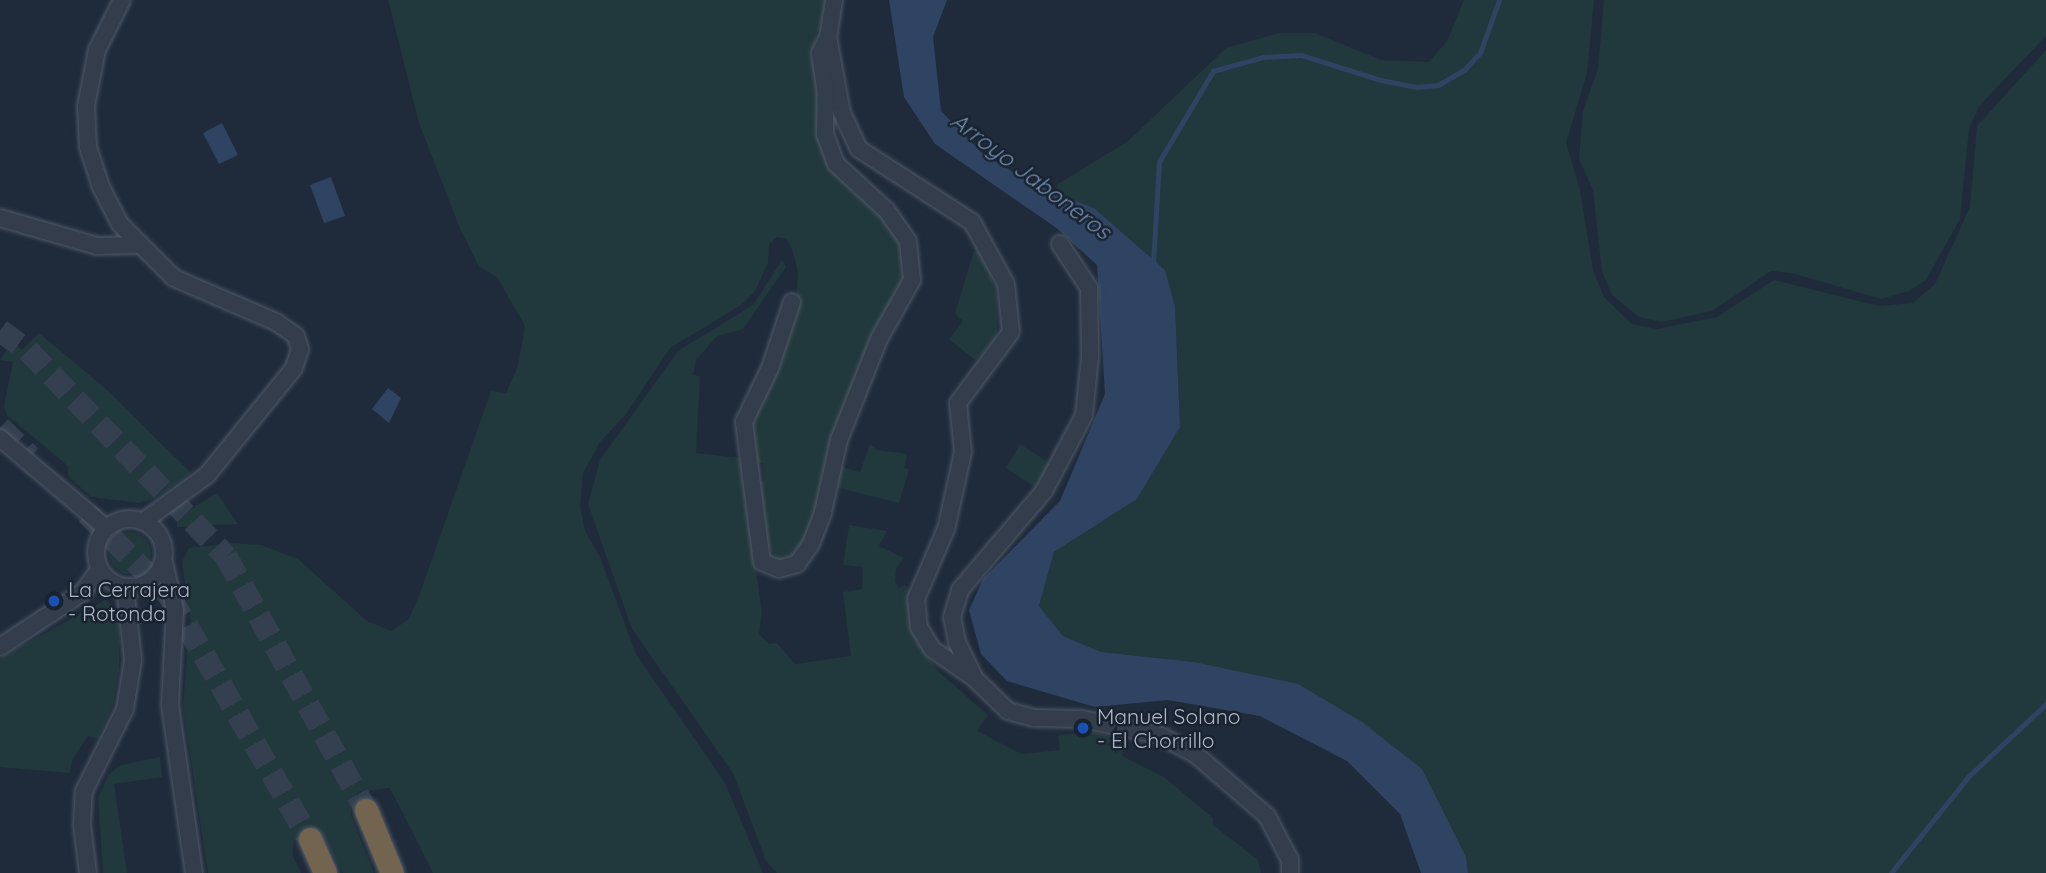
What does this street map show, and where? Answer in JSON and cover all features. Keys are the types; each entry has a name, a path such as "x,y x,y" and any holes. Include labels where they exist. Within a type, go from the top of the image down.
{"highway":[{"path":"366,810 392,873"},
{"path":"310,839 325,873"}],"street":[{"path":"122,0 97,50 86,106 88,147 100,185 120,224 174,278 276,322 296,336 300,349 294,368 207,475 144,521"},
{"path":"792,302 770,368 744,422 747,470 762,562 779,569 797,564 811,544 823,512 839,440 879,339 912,280 908,241 886,211 836,164 825,134 826,95 820,53 828,37 834,0"},
{"path":"828,37 842,113 859,149 972,222 1006,284 1011,332 958,403 963,452 946,528 916,599 919,627 932,649 974,678 1008,711 1035,718 1082,719 1161,736 1195,754 1267,816 1290,860 1290,873"},
{"path":"0,218 97,246 138,244"},
{"path":"974,678 957,642 952,617 960,590 1044,491 1084,415 1090,357 1089,288 1060,244"},
{"path":"0,438 106,527"},
{"path":"164,562 156,577 142,586 125,588 110,582 99,570 95,548 106,527 124,519 144,521 163,540 164,562 175,610 170,705 194,873"},
{"path":"0,647 83,592 99,570"},
{"path":"88,873 82,825 84,791 125,709 133,660 125,588"}],"green space":[{"path":"388,0 829,0 824,31 818,31 811,55 821,93 823,146 906,246 908,270 827,455 826,485 801,551 780,561 770,549 755,482 764,481 763,463 753,463 752,425 777,372 796,303 798,272 793,252 787,239 777,237 769,244 768,263 755,291 741,305 670,348 626,414 600,442 583,473 580,507 585,531 600,557 636,654 725,783 763,873 433,873 390,788 359,792 351,802 351,816 374,873 343,873 327,843 308,831 294,841 292,854 301,873 208,873 183,708 190,620 182,561 189,548 233,543 261,545 298,559 367,621 391,631 409,619 419,596 491,391 506,393 518,366 525,326 497,277 479,267 459,226 419,123"},
{"path":"1464,0 1594,0 1587,73 1566,143 1580,190 1593,270 1604,297 1632,324 1657,329 1717,317 1774,280 1878,306 1913,303 1935,284 1970,207 1977,126 2046,50 2046,873 1468,873 1466,857 1422,769 1194,662 1101,652 1063,636 1039,606 1054,552 1137,499 1180,426 1175,306 1165,270 1094,208 1054,192 1058,184 1128,141 1226,48 1279,33 1315,33 1381,60 1429,62 1447,41"},
{"path":"1604,0 2046,0 2046,36 1979,106 1969,129 1960,219 1926,280 1909,291 1881,299 1792,273 1771,271 1712,311 1661,322 1639,317 1612,295 1602,272 1593,190 1579,159 1583,110 1598,69"},
{"path":"974,251 984,252 997,297 997,337 976,361 949,339 963,321 955,313"},
{"path":"782,260 786,267 743,329 717,336 696,360 693,375 700,376 696,453 740,458 762,612 759,634 769,644 777,643 795,664 851,656 843,592 862,589 863,567 843,565 849,525 887,531 879,546 904,558 896,569 895,582 899,588 904,585 911,589 910,610 918,642 939,672 988,715 977,731 1022,754 1060,750 1058,735 1095,732 1127,742 1122,756 1164,777 1213,818 1213,825 1258,860 1261,873 777,873 766,861 733,773 632,629 588,504 600,460 678,351 753,305"},
{"path":"39,333 106,389 191,473 156,498 139,503 91,497 68,476 68,466 7,415 4,406 13,362 0,360 8,349 16,345 22,350"},
{"path":"870,444 877,450 907,454 904,468 909,470 899,503 835,487 835,465 860,472"},
{"path":"1020,444 1051,464 1035,487 1006,468"},
{"path":"217,493 238,524 177,527 177,517"},
{"path":"130,532 145,538 151,553 145,568 130,574 115,568 109,553 115,538"},
{"path":"105,600 115,607 120,619 119,672 113,704 98,739 88,736 72,760 70,773 0,767 0,658"},
{"path":"160,757 162,777 114,784 127,873 103,873 98,798 108,775 121,765"}],"water":[{"path":"889,0 947,0 933,37 941,111 984,155 1032,183 1094,208 1165,270 1175,306 1180,427 1137,499 1054,552 1039,606 1063,636 1101,652 1194,662 1298,684 1362,722 1422,769 1466,857 1468,873 1421,873 1400,814 1347,761 1260,716 1168,700 1095,707 1007,681 981,654 969,610 983,579 1060,501 1105,394 1097,265 1055,227 935,144 904,97"},
{"path":"222,123 238,155 219,164 203,133"},
{"path":"331,177 345,216 324,223 310,185"},
{"path":"388,388 401,398 389,423 372,409"}],"waterway":[{"path":"1153,263 1159,162 1213,71 1263,57 1301,55 1381,80 1416,87 1438,85 1464,70 1480,53 1499,0"},
{"path":"1891,873 1969,776 2046,704"}],"tunnel":[{"path":"0,330 28,350 226,556 366,810"},
{"path":"0,427 30,456"},
{"path":"87,513 170,596 310,839"}],"place":[{"name":"La Cerrajera - Rotonda","path":"54,601"},
{"name":"Manuel Solano - El Chorrillo","path":"1083,728"}],"water label":[{"name":"Arroyo Jaboneros","path":"1031,176"}]}
